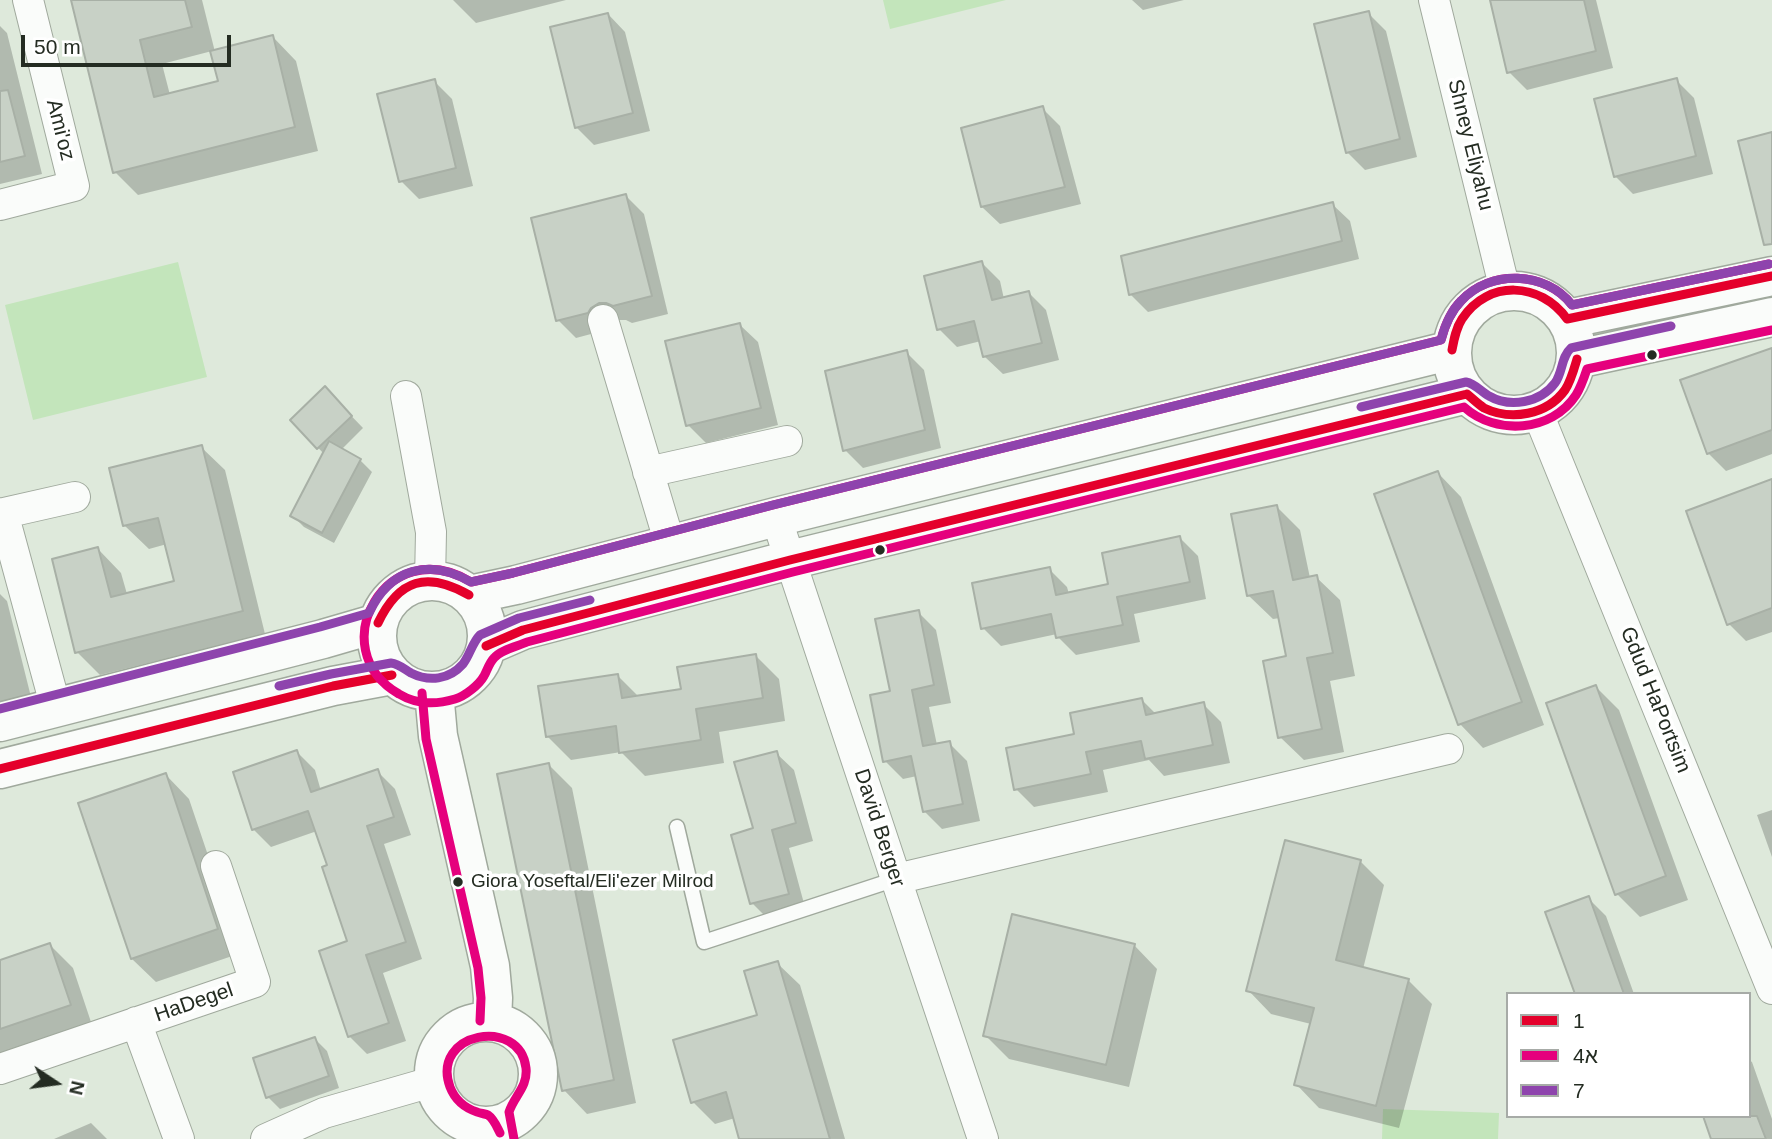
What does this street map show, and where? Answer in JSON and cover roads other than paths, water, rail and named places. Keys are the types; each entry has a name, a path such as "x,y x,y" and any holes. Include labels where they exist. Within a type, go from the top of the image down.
{"street":[{"name":"Ami'oz","path":"0,205 74,186 28,0"},
{"name":"Shney Eliyahu","path":"1434,0 1505,290"},
{"path":"1567,319 1772,275"},
{"path":"1505,290 1523,290 1540,295 1556,305 1567,319 1574,332 1577,359 1573,376 1564,391 1552,403 1519,416 1500,414 1482,407 1467,394 1455,374 1452,350 1455,333 1474,304 1505,290"},
{"path":"1577,359 1772,317"},
{"path":"603,320 670,544"},
{"path":"469,595 1452,350"},
{"path":"486,646 523,630 790,560 1467,394"},
{"path":"406,396 431,531 430,581"},
{"name":"Gdud HaPortsim","path":"1537,411 1772,989"},
{"path":"648,472 787,441"},
{"path":"56,708 2,513 75,497"},
{"name":"David Berger","path":"776,517 983,1139"},
{"path":"430,581 444,582 469,595 484,618 487,632 482,660 473,673 449,690 434,692 405,685 392,675 378,651 376,637 383,610 392,598 416,583 430,581"},
{"path":"0,722 378,623"},
{"path":"0,769 333,686 392,675"},
{"path":"434,692 438,736 490,966 492,1022"},
{"path":"895,879 1448,750"},
{"name":"HaDegel","path":"0,1069 255,982 216,866"},
{"path":"492,1022 509,1027 522,1036 533,1050 538,1066 537,1083 524,1126 509,1121 486,1132 456,1116 446,1107 435,1081 435,1065 440,1050 449,1037 462,1028 492,1022"},
{"name":"HaDegel","path":"136,1023 179,1139"},
{"path":"266,1139 324,1113 435,1081"}],"lane":[{"path":"677,827 704,942 895,879"}],"place":[{"name":"Giora Yoseftal/Eli'ezer Milrod","path":"458,882"}]}
